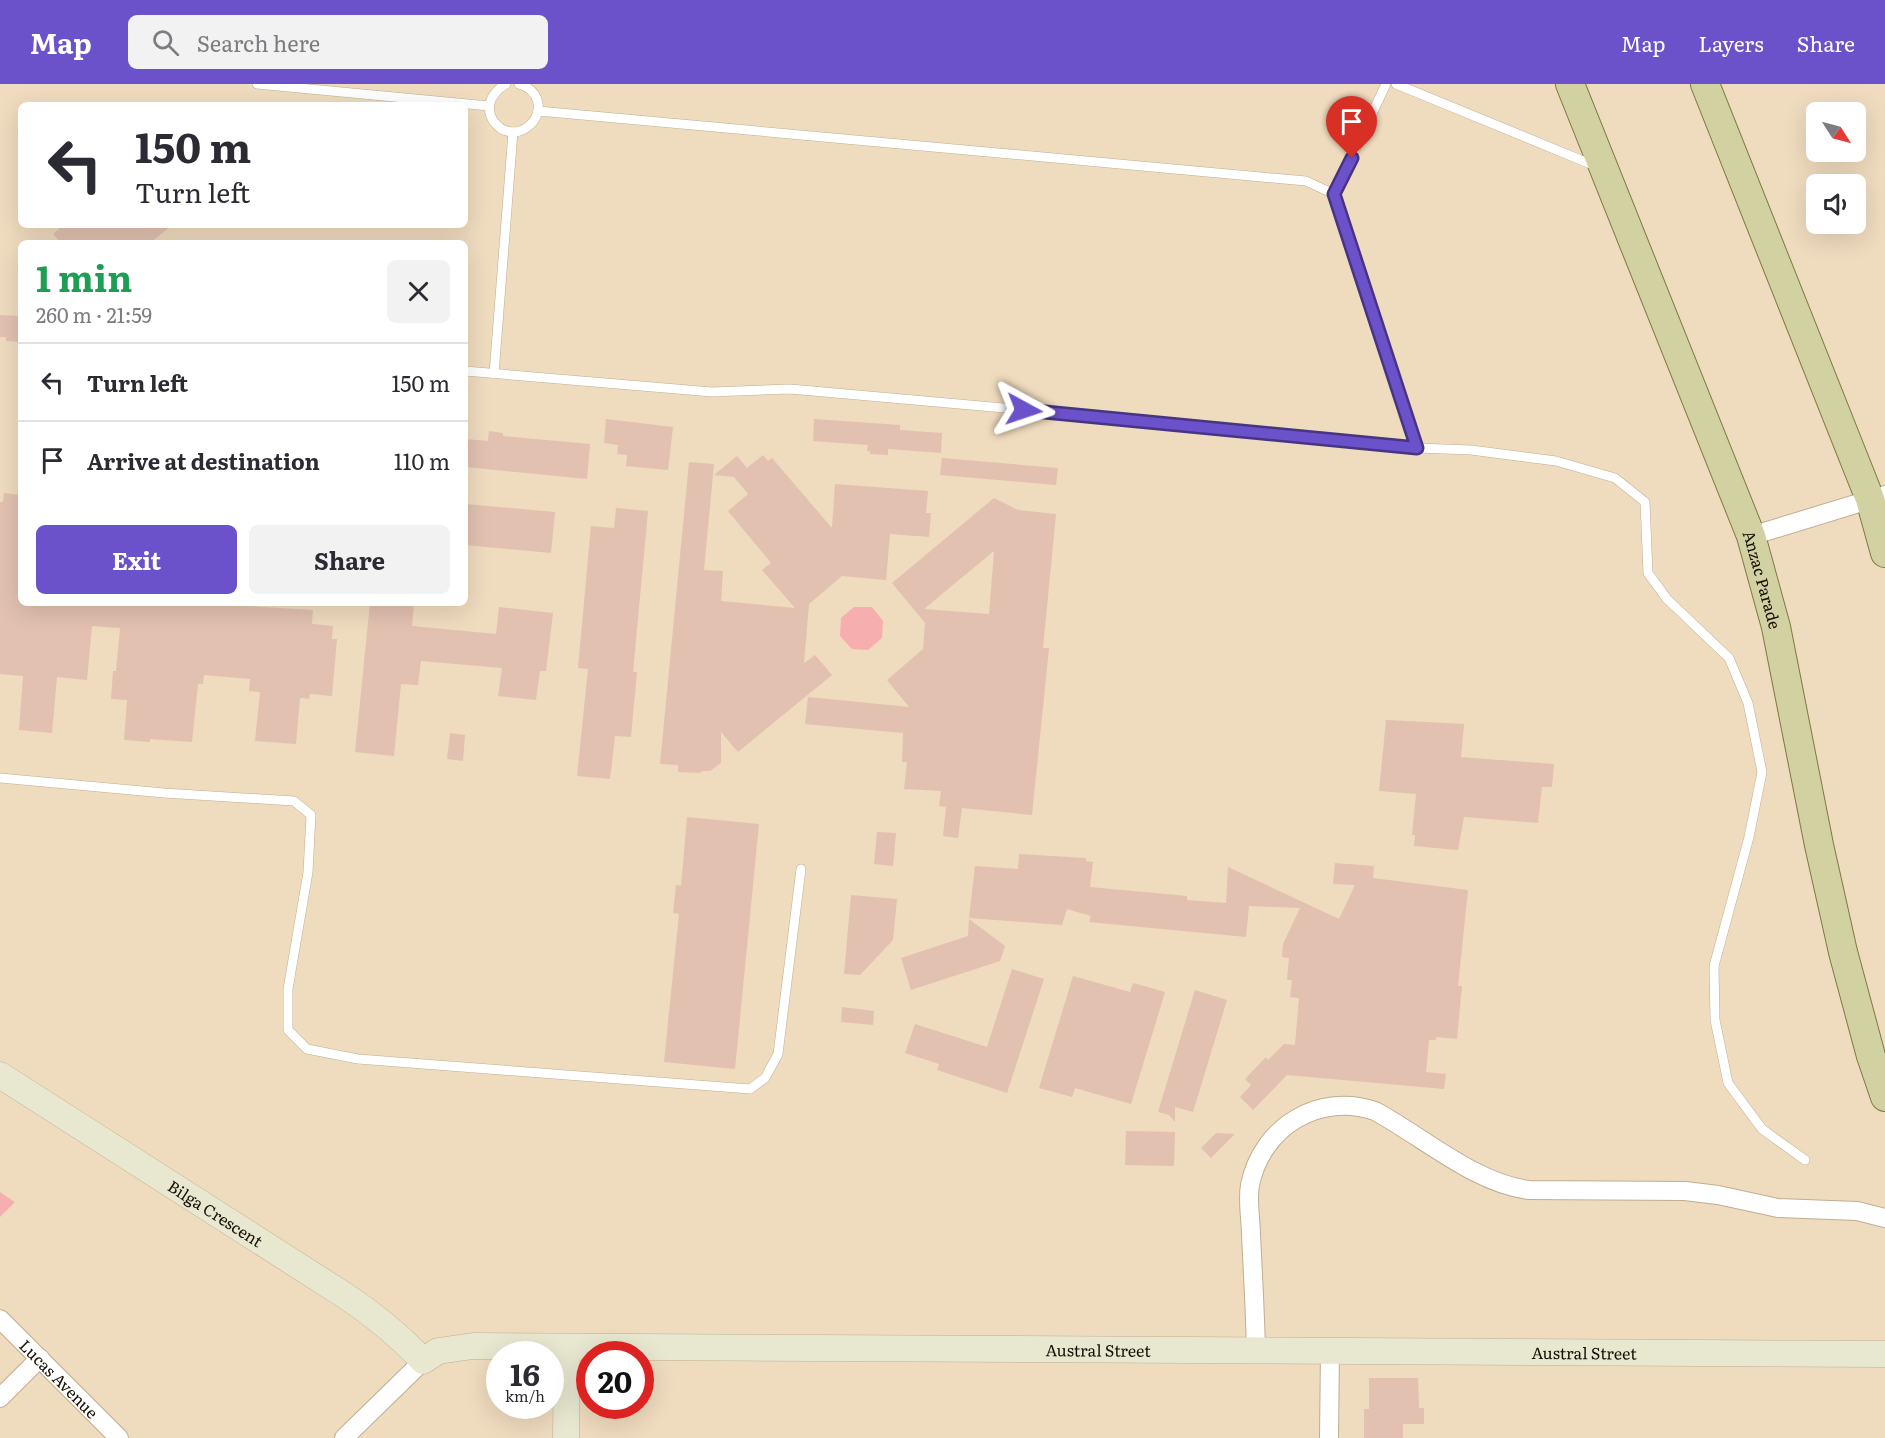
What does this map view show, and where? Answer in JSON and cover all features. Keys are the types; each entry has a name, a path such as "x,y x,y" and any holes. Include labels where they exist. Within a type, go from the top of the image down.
{"main road":[{"name":"Anzac Parade","path":"1570,84 1751,536 1776,627 1819,845 1844,952 1871,1056 1885,1097"},
{"path":"1705,84 1877,497 1885,553"}],"street":[{"path":"1751,536 1877,497"},
{"name":"Bilga Crescent","path":"0,1075 344,1295 396,1333 423,1361"},
{"path":"1256,1350 1249,1201 1253,1174 1266,1147 1281,1131 1302,1115 1327,1106 1362,1106 1376,1111 1486,1179 1514,1188 1685,1191 1778,1208 1857,1211 1885,1218"},
{"name":"Lucas Avenue","path":"0,1319 119,1438"},
{"name":"Austral Street","path":"344,1438 423,1361 438,1351 452,1347 1885,1354"},
{"path":"566,1438 567,1347"},
{"path":"1329,1438 1330,1350"},
{"path":"0,1398 40,1358"}],"lane":[{"path":"257,84 447,102"},
{"path":"506,84 491,97 489,106 493,121 506,131 513,132 525,130 534,122 538,111 533,92 519,84"},
{"path":"1386,84 1334,194 1417,448"},
{"path":"1396,84 1605,170"},
{"path":"468,104 489,106"},
{"path":"538,111 1306,181 1334,194"},
{"path":"494,374 513,132"},
{"path":"468,371 711,392 802,390 1417,448 1471,450 1556,461 1615,478 1645,502 1648,573 1666,598 1729,658 1748,703 1762,772 1749,837 1714,966 1715,1020 1728,1083 1762,1130 1805,1160"},
{"path":"0,778 164,793 294,801 311,815 308,872 288,989 288,1030 307,1049 358,1059 750,1089 765,1078 778,1054 801,868"}],"shaded area":[{"path":"854,607 872,607 883,621 882,638 868,650 852,649 840,636 841,618"},
{"path":"0,1192 15,1202 0,1217"}],"building":[{"path":"168,228 154,240 58,240 53,234 59,229"},
{"path":"0,315 18,316 18,342 6,341 6,337 0,337"},
{"path":"606,419 673,427 668,470 626,466 627,455 617,454 618,445 604,443"},
{"path":"814,419 900,425 900,430 942,433 941,453 888,449 888,455 870,454 870,451 867,451 868,445 813,441"},
{"path":"489,431 503,433 503,436 590,444 587,479 468,467 468,439 488,441"},
{"path":"763,455 768,461 772,458 832,528 835,484 928,491 926,513 931,513 929,537 890,534 886,580 842,576 809,604 804,663 815,655 832,675 738,752 721,732 721,763 710,771 678,772 678,765 660,764 689,462 714,464 704,570 723,571 721,601 795,608 762,570 771,563 728,511 748,494 734,477 714,475 737,456 747,468"},
{"path":"942,458 1058,468 1056,485 940,475"},
{"path":"4,493 18,495 18,606 244,606 313,610 312,624 333,626 332,639 337,639 332,696 310,694 309,699 300,698 296,744 255,741 260,692 249,691 250,679 204,675 203,684 198,684 192,742 124,740 127,700 111,699 120,628 92,626 87,680 57,677 52,733 19,730 23,676 0,674 0,502 3,502"},
{"path":"994,498 1018,510 1056,514 1043,648 1049,648 1032,815 962,808 958,838 943,836 946,807 939,806 941,791 904,789 907,762 902,762 903,733 805,724 808,697 909,707 887,680 923,649 925,623 892,583","holes":["994,551 989,614 924,609"]},
{"path":"468,504 555,512 551,553 468,545"},
{"path":"616,508 648,511 633,672 637,672 631,737 615,736 610,779 577,776 588,669 578,668 591,526 614,528"},
{"path":"370,606 414,606 412,626 496,634 499,607 553,613 546,671 540,671 536,700 498,696 502,668 421,661 418,685 401,684 394,756 355,752"},
{"path":"1386,720 1464,724 1461,757 1554,764 1552,787 1542,787 1538,823 1464,817 1458,850 1414,846 1415,835 1412,835 1416,794 1379,791"},
{"path":"450,733 465,735 463,761 447,759"},
{"path":"687,817 759,824 735,1069 664,1062 679,914 673,913 676,885 681,886"},
{"path":"877,832 896,833 893,866 874,864"},
{"path":"1019,854 1086,858 1086,861 1093,862 1090,887 1187,896 1187,900 1226,903 1228,867 1339,919 1355,885 1333,884 1335,863 1374,866 1373,878 1468,890 1458,986 1462,986 1457,1039 1436,1037 1436,1040 1429,1040 1426,1072 1446,1074 1444,1089 1287,1075 1253,1110 1240,1097 1251,1085 1245,1079 1266,1057 1268,1060 1284,1044 1295,1045 1299,998 1290,997 1292,980 1287,980 1289,958 1282,957 1283,944 1300,908 1249,906 1246,937 1089,922 1091,916 1067,909 1062,925 969,918 975,866 1018,869"},
{"path":"851,895 897,899 893,940 860,975 844,974"},
{"path":"969,919 1005,946 1000,961 911,990 901,958 968,936"},
{"path":"1012,969 1044,979 1007,1093 937,1070 939,1064 905,1053 915,1024 987,1047"},
{"path":"1073,976 1130,992 1133,983 1165,992 1131,1104 1075,1088 1072,1097 1039,1088"},
{"path":"1195,990 1227,1000 1193,1112 1175,1107 1175,1122 1169,1115 1158,1112"},
{"path":"842,1007 874,1011 873,1025 841,1022"},
{"path":"1126,1131 1175,1132 1174,1166 1125,1165"},
{"path":"1216,1133 1235,1134 1211,1158 1201,1148"},
{"path":"1369,1378 1418,1378 1419,1408 1424,1408 1424,1424 1403,1424 1403,1438 1364,1438 1364,1409 1369,1409"}],"route":[{"path":"1024,410 1417,448 1334,194 1352,158"}]}
